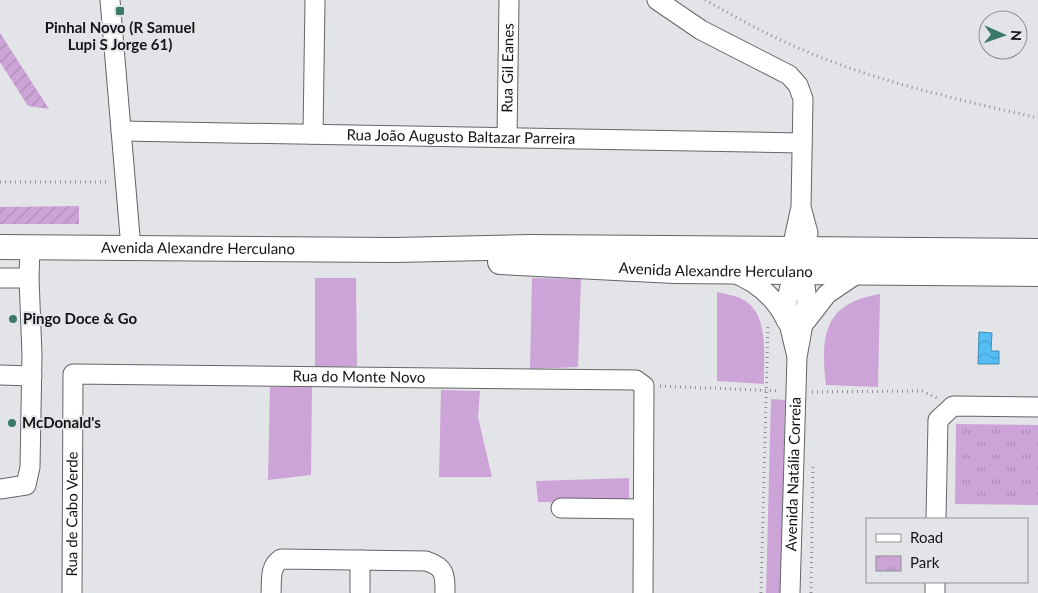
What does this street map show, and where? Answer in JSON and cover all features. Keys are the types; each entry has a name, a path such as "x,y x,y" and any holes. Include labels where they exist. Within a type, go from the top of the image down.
{"main road":[{"name":"Avenida Alexandre Herculano","path":"0,247 394,250 498,247 800,261 1038,251"},
{"name":"Avenida Alexandre Herculano","path":"394,250 520,263 730,272 800,261 858,273 1038,274"}],"street":[{"path":"110,0 131,248"},
{"path":"313,134 315,0"},
{"name":"Rua Gil Eanes","path":"506,137 509,0"},
{"name":"Avenida Natália Correia","path":"657,0 701,30 789,75 798,85 803,99 801,207 794,239 807,293 795,332 797,356 790,593"},
{"name":"Rua João Augusto Baltazar Parreira","path":"121,131 802,143"},
{"path":"0,489 26,485 30,468 32,376 30,247"},
{"path":"730,272 751,281 769,296 781,310 795,332"},
{"name":"Avenida Natália Correia","path":"795,332 821,300 841,283 858,273"},
{"path":"0,278 29,278"},
{"name":"Rua do Monte Novo","path":"73,374 636,380 644,386 642,509"},
{"name":"Rua de Cabo Verde","path":"72,593 73,374"},
{"path":"0,375 32,376"},
{"path":"936,518 938,420 953,406 1038,407"},
{"path":"562,508 642,509 643,593"},
{"path":"271,593 274,564 281,559 426,561 437,565 445,576 445,593"},
{"path":"360,560 360,591"}],"path":[{"path":"705,0 783,42 877,77 937,94 1038,118"},
{"path":"0,182 125,182"},
{"path":"760,593 769,296"},
{"path":"814,402 815,382"},
{"path":"811,593 813,459"}],"green space":[{"path":"0,33 49,109 28,106 0,62"},
{"path":"79,206 79,224 0,224 0,207"},
{"path":"315,278 356,278 357,366 315,368"},
{"path":"532,278 581,279 578,367 530,369"},
{"path":"717,292 740,298 757,313 763,336 764,384 717,381"},
{"path":"880,294 878,387 826,385 824,351 830,324 847,305 861,298"},
{"path":"312,386 311,475 268,480 270,387"},
{"path":"441,390 480,391 478,417 492,477 439,477"},
{"path":"771,399 785,400 781,593 766,593"},
{"path":"956,424 1038,425 1038,505 955,504"},
{"path":"629,478 629,503 538,502 536,481"}],"water":[{"path":"979,332 992,333 991,351 999,351 999,364 978,364"}],"place":[{"name":"Pinhal Novo (R Samuel Lupi S Jorge 61)","path":"120,11"},
{"name":"Pingo Doce & Go","path":"13,319"},
{"name":"McDonald's","path":"12,423"}]}
